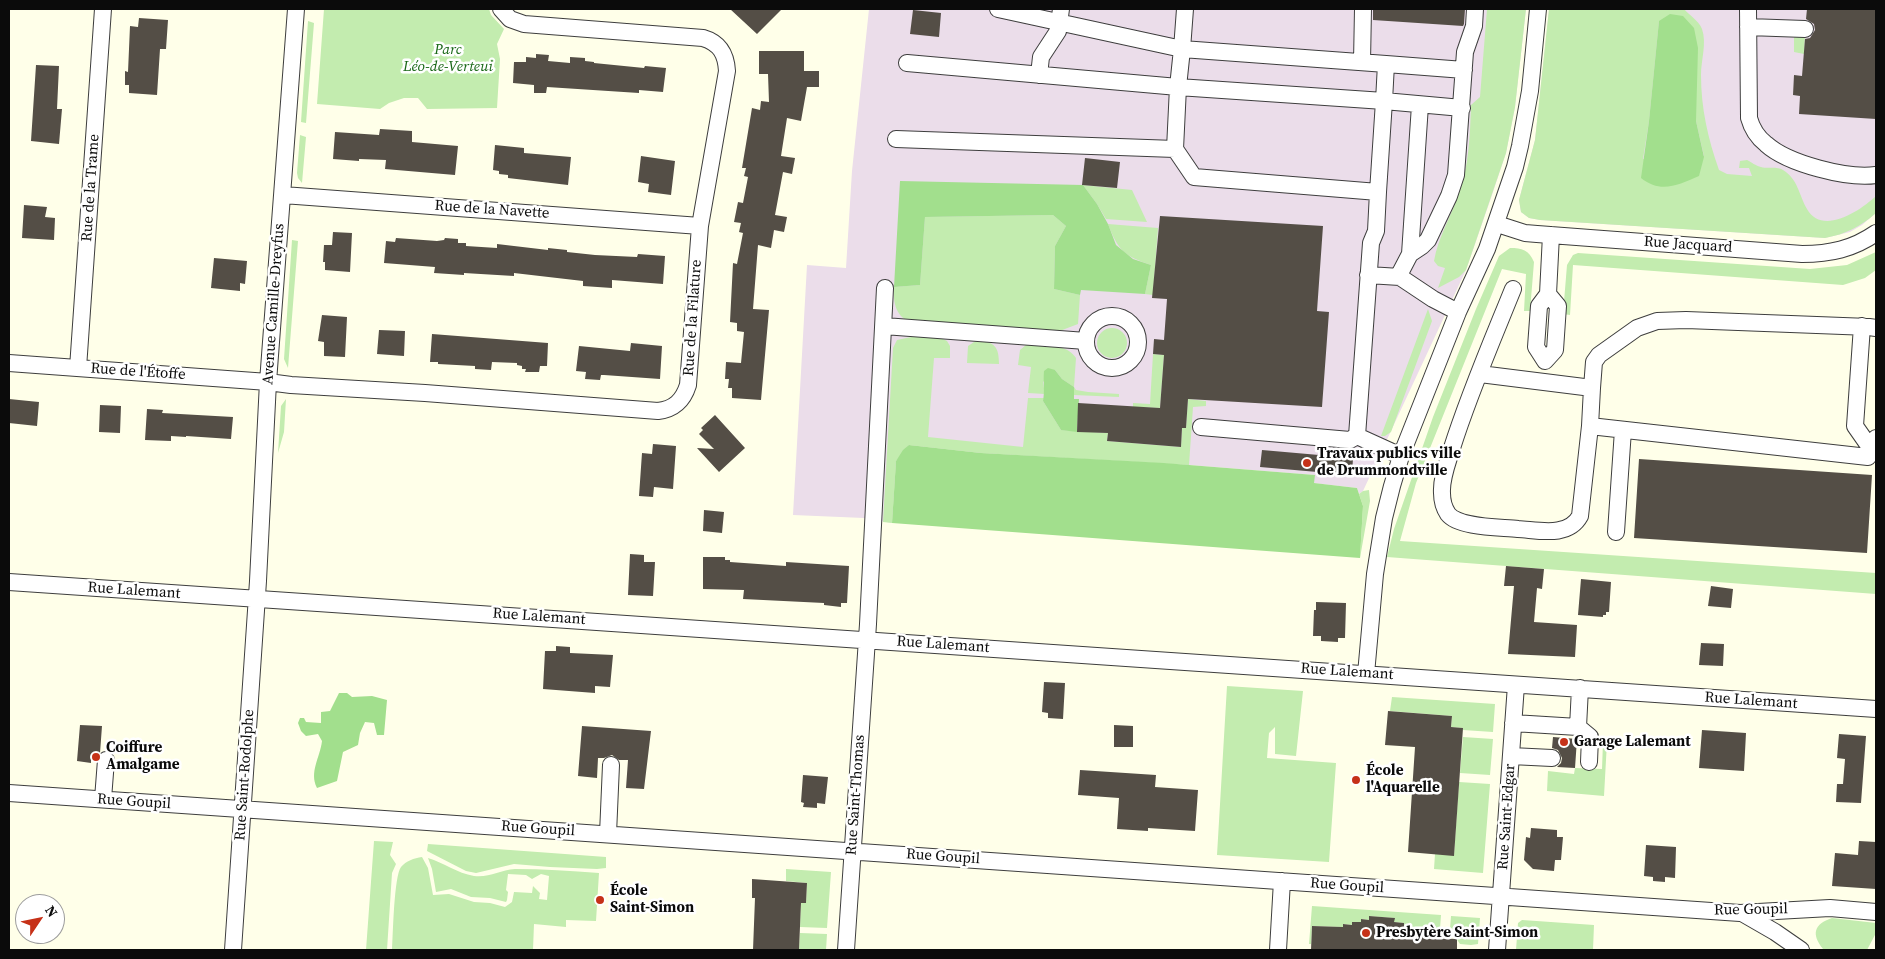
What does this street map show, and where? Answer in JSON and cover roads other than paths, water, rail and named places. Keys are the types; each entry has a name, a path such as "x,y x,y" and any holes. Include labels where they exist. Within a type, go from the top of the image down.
{"street":[{"name":"Rue de la Trame","path":"78,368 103,9"},
{"name":"Avenue Camille-Dreyfus","path":"257,599 268,382 296,9"},
{"name":"Rue de la Filature","path":"268,382 658,411 678,405 686,393 700,226 727,71 725,55 716,43 704,38 524,24 510,19 501,9"},
{"path":"998,9 1061,15 1182,49 1464,70"},
{"path":"1185,9 1175,149 1194,177 1378,192"},
{"path":"1362,62 1363,9"},
{"path":"1410,254 1428,240 1456,175 1465,52 1474,26 1475,9"},
{"path":"1366,674 1378,556 1388,501 1401,456 1458,312 1478,271 1497,224 1526,120 1538,9"},
{"path":"1748,9 1749,118 1751,126 1758,137 1767,146 1806,165 1847,175 1863,177 1876,175"},
{"path":"1039,75 1041,57 1058,32 1061,15"},
{"path":"1748,27 1805,29"},
{"path":"907,63 1178,87 1462,108"},
{"path":"1356,436 1370,243 1376,231 1386,64"},
{"path":"1398,277 1410,254 1420,105"},
{"path":"896,139 1175,149"},
{"name":"Rue de la Navette","path":"283,195 700,226"},
{"name":"Rue Jacquard","path":"1497,224 1525,233 1816,254 1849,248 1876,233"},
{"path":"1543,382 1545,361 1536,347 1539,306 1548,294 1552,235"},
{"path":"1368,275 1398,277 1458,312"},
{"name":"Rue Saint-Thomas","path":"846,950 866,640 885,288"},
{"path":"1512,288 1458,430 1443,478 1443,500 1448,514 1453,519 1479,525 1540,530 1562,530 1577,522 1580,516 1590,426 1593,367 1599,355 1637,328 1651,322 1686,320 1869,327 1855,426 1872,450"},
{"path":"884,326 1086,341"},
{"name":"Rue de l'Étoffe","path":"9,363 268,382"},
{"path":"1480,374 1592,388"},
{"path":"1590,426 1872,450"},
{"path":"1201,428 1350,440 1356,436"},
{"path":"1616,532 1623,430"},
{"path":"1356,436 1401,456"},
{"name":"Rue Lalemant","path":"9,582 1876,709"},
{"name":"Rue Saint-Rodolphe","path":"233,950 257,599"},
{"name":"Rue Saint-Edgar","path":"1497,950 1516,685"},
{"path":"1573,731 1580,688"},
{"path":"1513,723 1573,731 1590,737 1589,762"},
{"path":"1511,756 1552,758"},
{"path":"103,800 106,760"},
{"path":"608,834 611,765"},
{"name":"Rue Goupil","path":"9,793 1740,912 1830,908 1876,912"},
{"path":"1278,950 1282,881"},
{"path":"1740,912 1776,932 1801,950"}],"place":[{"name":"Travaux publics ville de Drummondville","path":"1307,463"},
{"name":"Garage Lalemant","path":"1564,742"},
{"name":"Coiffure Amalgame","path":"96,757"},
{"name":"École l'Aquarelle","path":"1356,780"},
{"name":"École Saint-Simon","path":"600,900"},
{"name":"Presbytère Saint-Simon","path":"1366,933"}],"park label":[{"name":"Parc Léo-de-Verteui","path":"448,58"}]}
